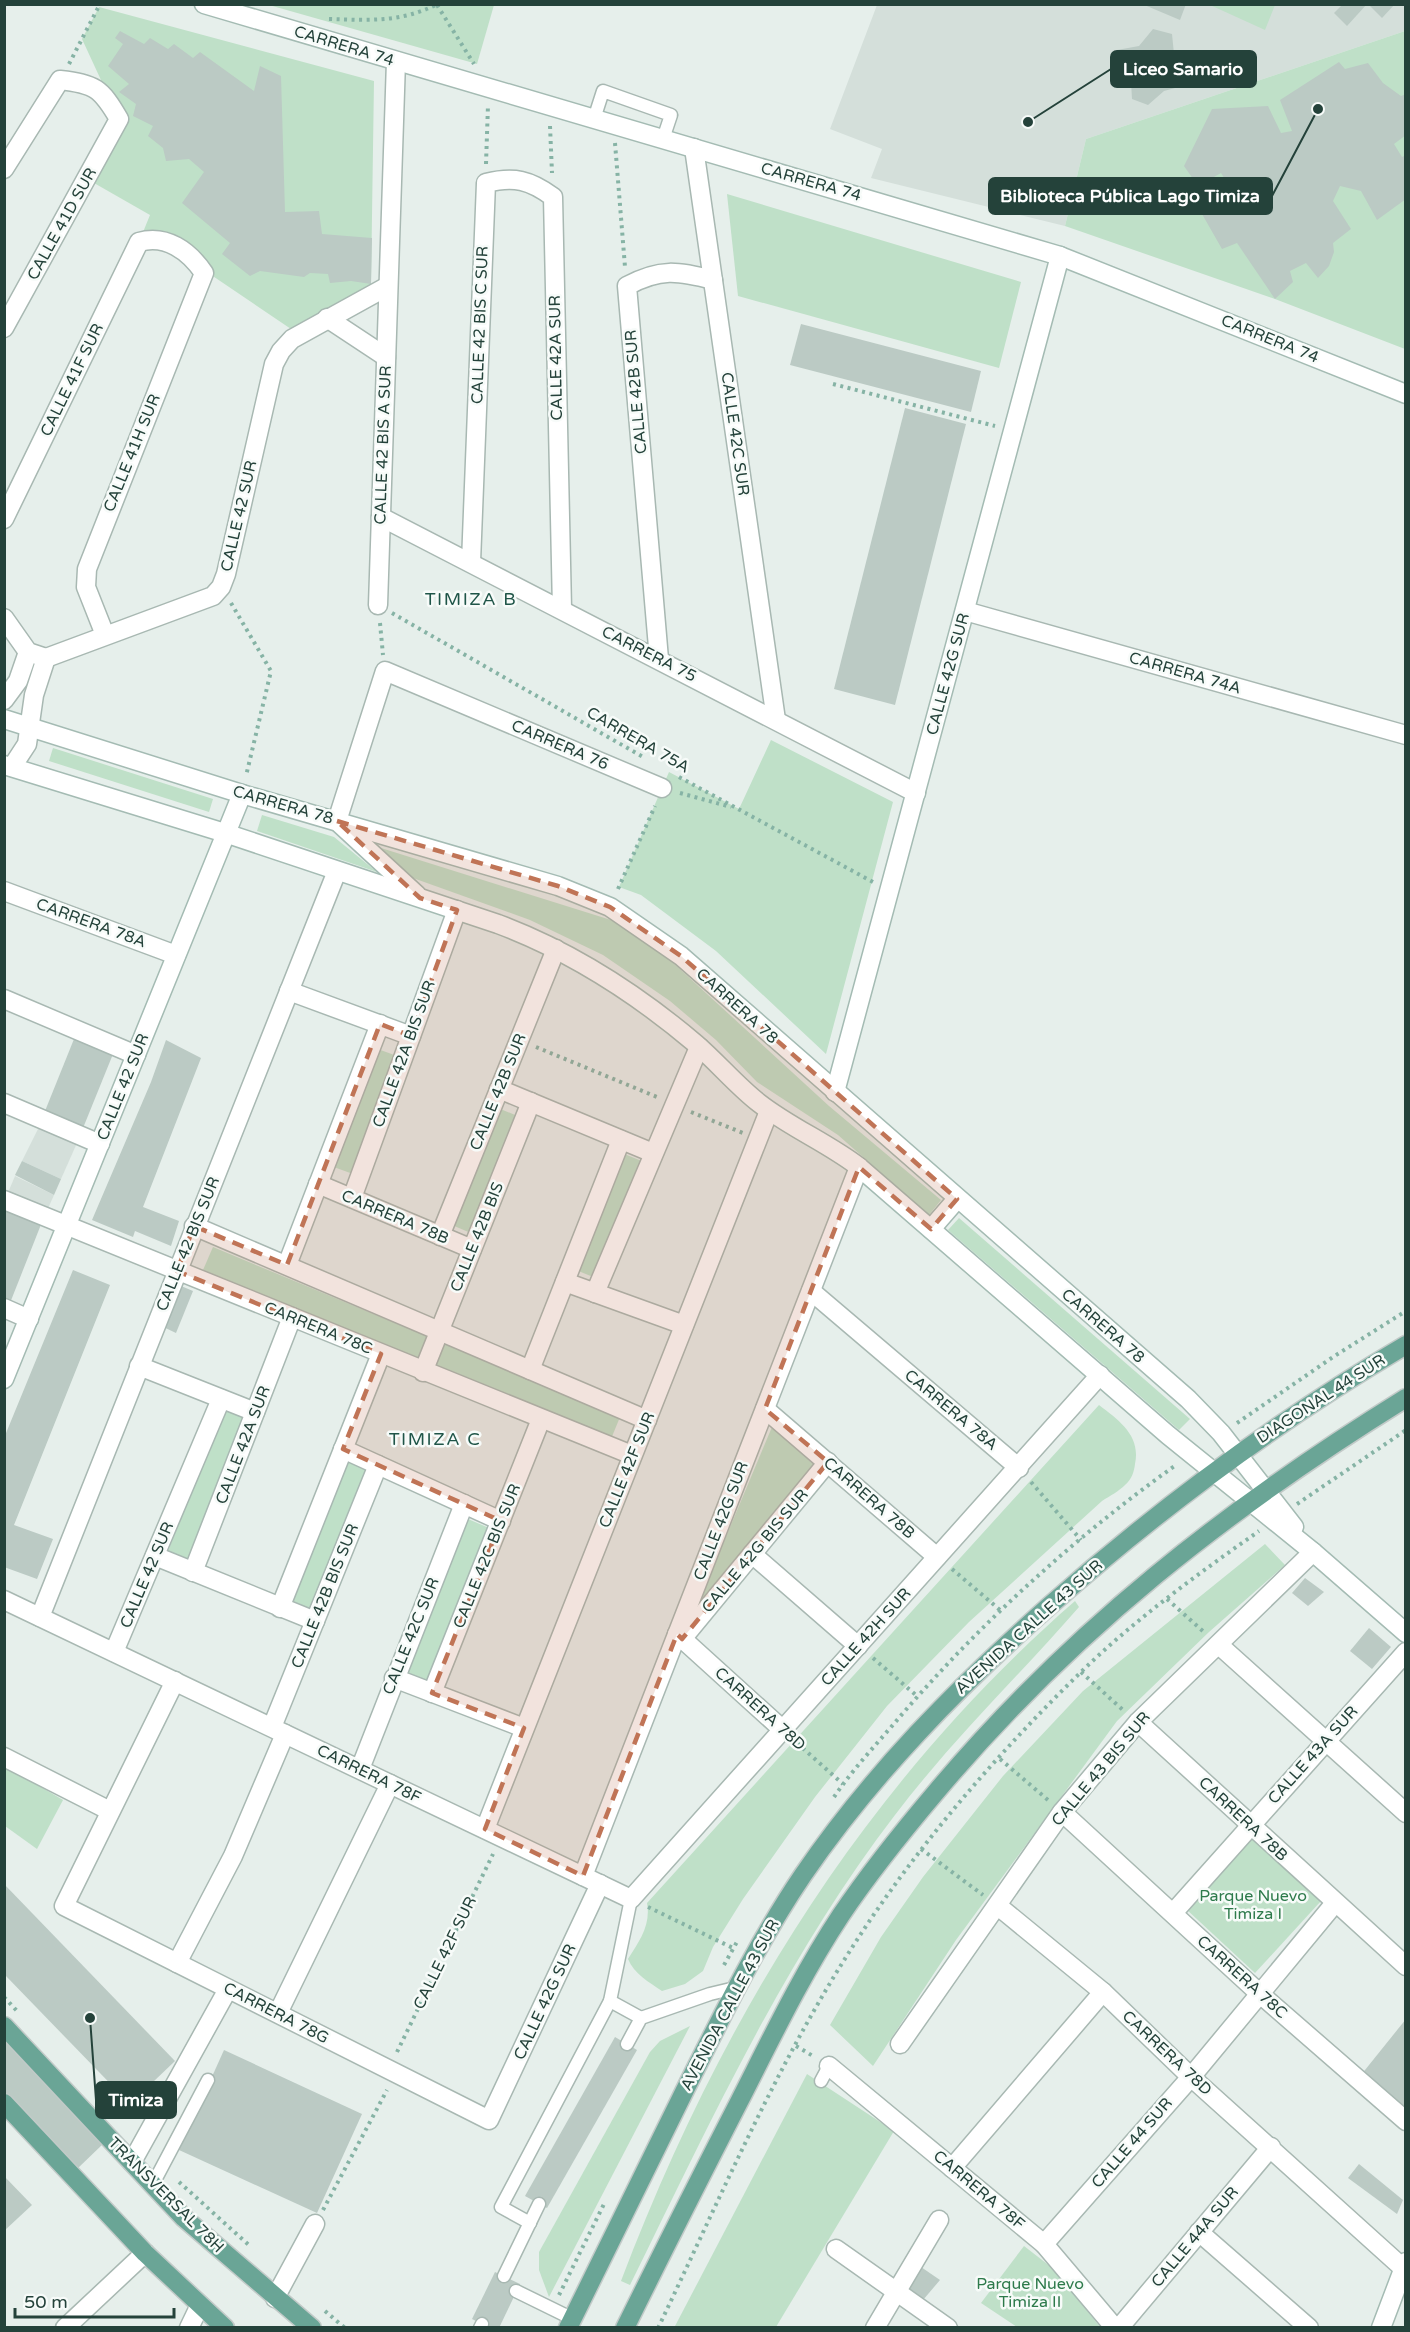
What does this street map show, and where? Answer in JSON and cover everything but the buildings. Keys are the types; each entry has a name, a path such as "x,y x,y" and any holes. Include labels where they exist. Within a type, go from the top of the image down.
{"main road":[{"name":"DIAGONAL 44 SUR","path":"1238,1455 1406,1345"},
{"path":"625,2328 802,1977 843,1913 901,1834 1011,1708 1073,1646 1164,1566 1250,1501 1342,1438 1406,1398"},
{"name":"AVENIDA CALLE 43 SUR","path":"571,2323 735,1988 776,1916 813,1861 898,1753 964,1685 1071,1587 1238,1455"},
{"name":"TRANSVERSAL 78H","path":"4,2026 199,2232 312,2328"},
{"path":"4,2103 145,2253 225,2328"}],"street":[{"name":"CARRERA 74","path":"204,4 1060,256 1406,394"},
{"name":"CALLE 42 BIS A SUR","path":"378,605 396,62"},
{"name":"CALLE 41D SUR","path":"4,328 119,119 106,97 95,87 60,80"},
{"path":"4,170 60,80"},
{"name":"CALLE 42C SUR","path":"694,148 776,720"},
{"path":"486,183 502,179 522,179 535,184 553,197"},
{"name":"CALLE 42 BIS C SUR","path":"471,562 486,183"},
{"name":"CALLE 42A SUR","path":"553,197 562,609"},
{"name":"CALLE 41H SUR","path":"105,635 86,587 87,569 204,273 186,252 174,245 150,238 139,242"},
{"name":"CALLE 41F SUR","path":"4,519 139,242"},
{"name":"CALLE 42G SUR","path":"835,1092 1060,256"},
{"path":"627,286 662,272 683,272 713,279"},
{"name":"CALLE 42 SUR","path":"46,658 213,596 221,587 274,364 281,351 292,339 388,286"},
{"name":"CALLE 42B SUR","path":"627,286 658,659"},
{"path":"327,318 386,357"},
{"name":"CARRERA 75","path":"381,517 916,793"},
{"name":"CARRERA 74A","path":"965,611 1406,735"},
{"path":"4,618 28,652 46,658 34,695 24,753 8,766"},
{"path":"4,700 18,681 28,652"},
{"path":"385,671 337,821 420,898"},
{"name":"CARRERA 76","path":"385,671 666,780"},
{"name":"CARRERA 78","path":"4,719 242,794 558,886 610,907 681,956 1188,1399 1207,1417 1313,1552"},
{"name":"CARRERA 78","path":"8,766 457,910 526,934 556,949 654,1010 699,1047 769,1111 823,1141 859,1167 1100,1375 1313,1552 1406,1633"},
{"name":"CALLE 42 SUR","path":"4,1379 242,794"},
{"name":"CALLE 42 BIS SUR","path":"40,1617 337,871"},
{"name":"CARRERA 78A","path":"4,891 176,955"},
{"name":"CALLE 42A BIS SUR","path":"352,1198 457,910"},
{"name":"CALLE 42B SUR","path":"440,1236 556,949"},
{"path":"289,991 411,1036"},
{"path":"4,999 136,1055"},
{"path":"287,1265 380,1024"},
{"path":"595,1293 699,1047"},
{"path":"499,1089 653,1153"},
{"name":"CALLE 42B BIS","path":"423,1372 531,1102"},
{"path":"4,1103 100,1144"},
{"name":"CALLE 42F SUR","path":"493,1833 524,1728 769,1111"},
{"path":"530,1370 621,1140"},
{"name":"CALLE 42G SUR","path":"583,1876 679,1637 859,1167"},
{"name":"CARRERA 78B","path":"318,1184 472,1249"},
{"path":"931,1229 957,1199"},
{"name":"CARRERA 78C","path":"4,1200 632,1455"},
{"path":"194,1226 647,1420"},
{"path":"565,1282 684,1325"},
{"name":"CARRERA 78A","path":"811,1291 1019,1468"},
{"path":"4,1308 29,1319"},
{"name":"CALLE 42A SUR","path":"193,1572 292,1317"},
{"path":"280,1608 381,1354"},
{"path":"139,1366 255,1413"},
{"name":"CALLE 42H SUR","path":"631,1899 1100,1375"},
{"name":"CALLE 42 SUR","path":"114,1652 221,1399"},
{"name":"CARRERA 78B","path":"765,1409 937,1557"},
{"name":"CALLE 42C BIS SUR","path":"432,1693 541,1419"},
{"path":"343,1449 501,1521"},
{"name":"CALLE 42G BIS SUR","path":"679,1637 828,1462"},
{"name":"CALLE 42B BIS SUR","path":"177,1963 233,1856 279,1730 315,1621 378,1465"},
{"name":"CALLE 42C SUR","path":"360,1769 464,1504"},
{"name":"CALLE 43 BIS SUR","path":"900,2044 1062,1812 1138,1722 1313,1552"},
{"path":"752,1554 858,1646"},
{"path":"155,1556 315,1621"},
{"name":"CARRERA 78F","path":"4,1600 631,1899"},
{"name":"CARRERA 78D","path":"679,1637 783,1730"},
{"path":"1219,1645 1406,1813"},
{"name":"CALLE 43A SUR","path":"1173,1913 1406,1652"},
{"path":"394,1678 524,1728"},
{"path":"4,1757 110,1811 175,1681"},
{"name":"CARRERA 78B","path":"1138,1722 1406,1966"},
{"path":"278,2013 390,1784"},
{"name":"CARRERA 78G","path":"110,1811 63,1906 489,2120"},
{"name":"CARRERA 78C","path":"1062,1812 1259,1993 1406,2121"},
{"name":"CALLE 42G SUR","path":"489,2120 600,1884"},
{"name":"CALLE 44 SUR","path":"1044,2244 1191,2076 1335,1903"},
{"name":"CARRERA 78D","path":"998,1906 1103,1992 1191,2076 1404,2265"},
{"path":"132,2162 228,1989"},
{"path":"952,2168 1103,1992"},
{"name":"CARRERA 78F","path":"825,2074 952,2168 1044,2244 1117,2328"},
{"name":"CALLE 44A SUR","path":"1117,2328 1271,2147"},
{"path":"875,2328 939,2220"},
{"path":"275,2298 315,2224"},
{"path":"1199,2232 1309,2328"},
{"path":"836,2249 948,2328"},
{"path":"65,2328 145,2253"},
{"path":"1381,2328 1404,2265"},
{"path":"189,2328 200,2305"}],"lane":[{"path":"594,119 603,92 671,115 663,139"},
{"path":"530,2223 501,2207 610,2001 631,1899"},
{"path":"627,2044 641,2018 710,1994 735,1988"},
{"path":"610,2001 641,2018"},
{"path":"153,2184 208,2080"},
{"path":"504,2276 539,2204"},
{"path":"516,2291 571,2323"}],"path":[{"path":"60,80 100,4"},
{"path":"318,19 381,22 412,16 437,5 477,68"},
{"path":"486,183 488,89"},
{"path":"550,106 553,197"},
{"path":"614,125 627,286"},
{"path":"833,384 1013,431"},
{"path":"221,587 271,671 242,794"},
{"path":"378,605 385,671"},
{"name":"CARRERA 75A","path":"378,605 649,760"},
{"path":"610,907 666,780 739,809"},
{"name":"CARRERA 75A","path":"666,780 739,809 889,890"},
{"path":"519,1040 758,1139"},
{"path":"1242,1419 1406,1311"},
{"path":"1349,1466 1406,1430"},
{"path":"1019,1468 1081,1540"},
{"path":"658,2328 778,2080 820,2000 855,1942 921,1850 1000,1759 1081,1672 1167,1599 1227,1554"},
{"path":"937,1557 1000,1610"},
{"path":"1167,1599 1219,1645"},
{"path":"858,1646 917,1696"},
{"path":"1081,1672 1138,1722"},
{"name":"CARRERA 78D","path":"783,1730 843,1784"},
{"path":"1000,1759 1062,1812"},
{"name":"CALLE 42F SUR","path":"315,2224 392,2072 493,1833"},
{"path":"921,1850 998,1906"},
{"path":"631,1899 733,1948"}],"highlighted area":[{"path":"337,821 558,886 610,907 681,956 957,1199 931,1229 859,1167 765,1409 828,1462 682,1639 677,1634 583,1876 485,1829 524,1728 432,1693 501,1521 343,1449 381,1354 177,1271 194,1226 287,1265 380,1024 411,1036 457,910 420,898"}],"shaded area":[{"path":"877,5 1405,5 1405,31 1086,139 1065,226 871,178 882,149 830,129"},
{"path":"40,1125 77,1143 61,1179 22,1161"},
{"path":"15,1176 54,1195 46,1213 7,1195"}],"green space":[{"path":"1210,4 1275,5 1265,30"},
{"path":"269,5 494,5 477,64"},
{"path":"99,7 374,81 371,284 291,329 161,241 139,242 150,215 87,179 119,119 82,39"},
{"path":"1405,31 1405,349 1275,299 1065,226 1086,139"},
{"path":"727,194 1021,282 999,368 738,296"},
{"path":"771,740 893,802 826,1054 716,951 641,895 619,887 669,772 739,809"},
{"path":"53,748 213,799 209,812 49,761"},
{"path":"262,815 334,837 377,872 257,831"},
{"path":"381,848 611,920 670,960 829,1106 941,1200 929,1215 838,1135 757,1082 716,1040 670,1001 603,955 530,920 413,878"},
{"path":"375,1048 397,1056 353,1174 331,1166"},
{"path":"498,1108 520,1117 473,1234 452,1225"},
{"path":"622,1153 644,1162 598,1279 576,1270"},
{"path":"959,1218 1190,1419 1179,1430 948,1230"},
{"path":"213,1247 620,1417 611,1439 203,1270"},
{"path":"227,1403 249,1412 188,1565 166,1556"},
{"path":"1099,1405 1121,1423 1132,1437 1136,1454 1134,1470 1129,1480 1102,1501 969,1622 887,1706 815,1797 743,1899 713,1947 703,1971 685,1984 662,1991 642,1977 628,1959 646,1925 647,1903"},
{"path":"772,1427 819,1464 697,1606"},
{"path":"347,1454 369,1463 308,1616 286,1607"},
{"path":"468,1519 489,1528 428,1681 406,1672"},
{"path":"1265,1544 1285,1565 1209,1632 1117,1721 956,1940 873,2066 830,2025 881,1937 923,1877 1003,1776 1083,1691"},
{"path":"1075,1601 1079,1607 916,1788 855,1870 818,1926 751,2043 630,2285 621,2281 660,2184 704,2091 753,2000 806,1912 865,1828 929,1748 999,1672"},
{"path":"5,1766 63,1800 37,1849 5,1826"},
{"name":"Parque Nuevo Timiza I","path":"1251,1837 1321,1901 1255,1973 1186,1909"},
{"path":"690,2026 549,2297 539,2270 539,2252 650,2052 660,2041"},
{"path":"807,2074 894,2131 776,2327 674,2328"},
{"name":"Parque Nuevo Timiza II","path":"1024,2246 1055,2270 1100,2327 1017,2327 981,2303"}],"place":[{"name":"Biblioteca Pública Lago Timiza","path":"1318,109"},
{"name":"Liceo Samario","path":"1028,122"},
{"name":"Timiza","path":"90,2018"}],"district":[{"name":"TIMIZA B","path":"471,599"},
{"name":"TIMIZA C","path":"435,1439"}]}
